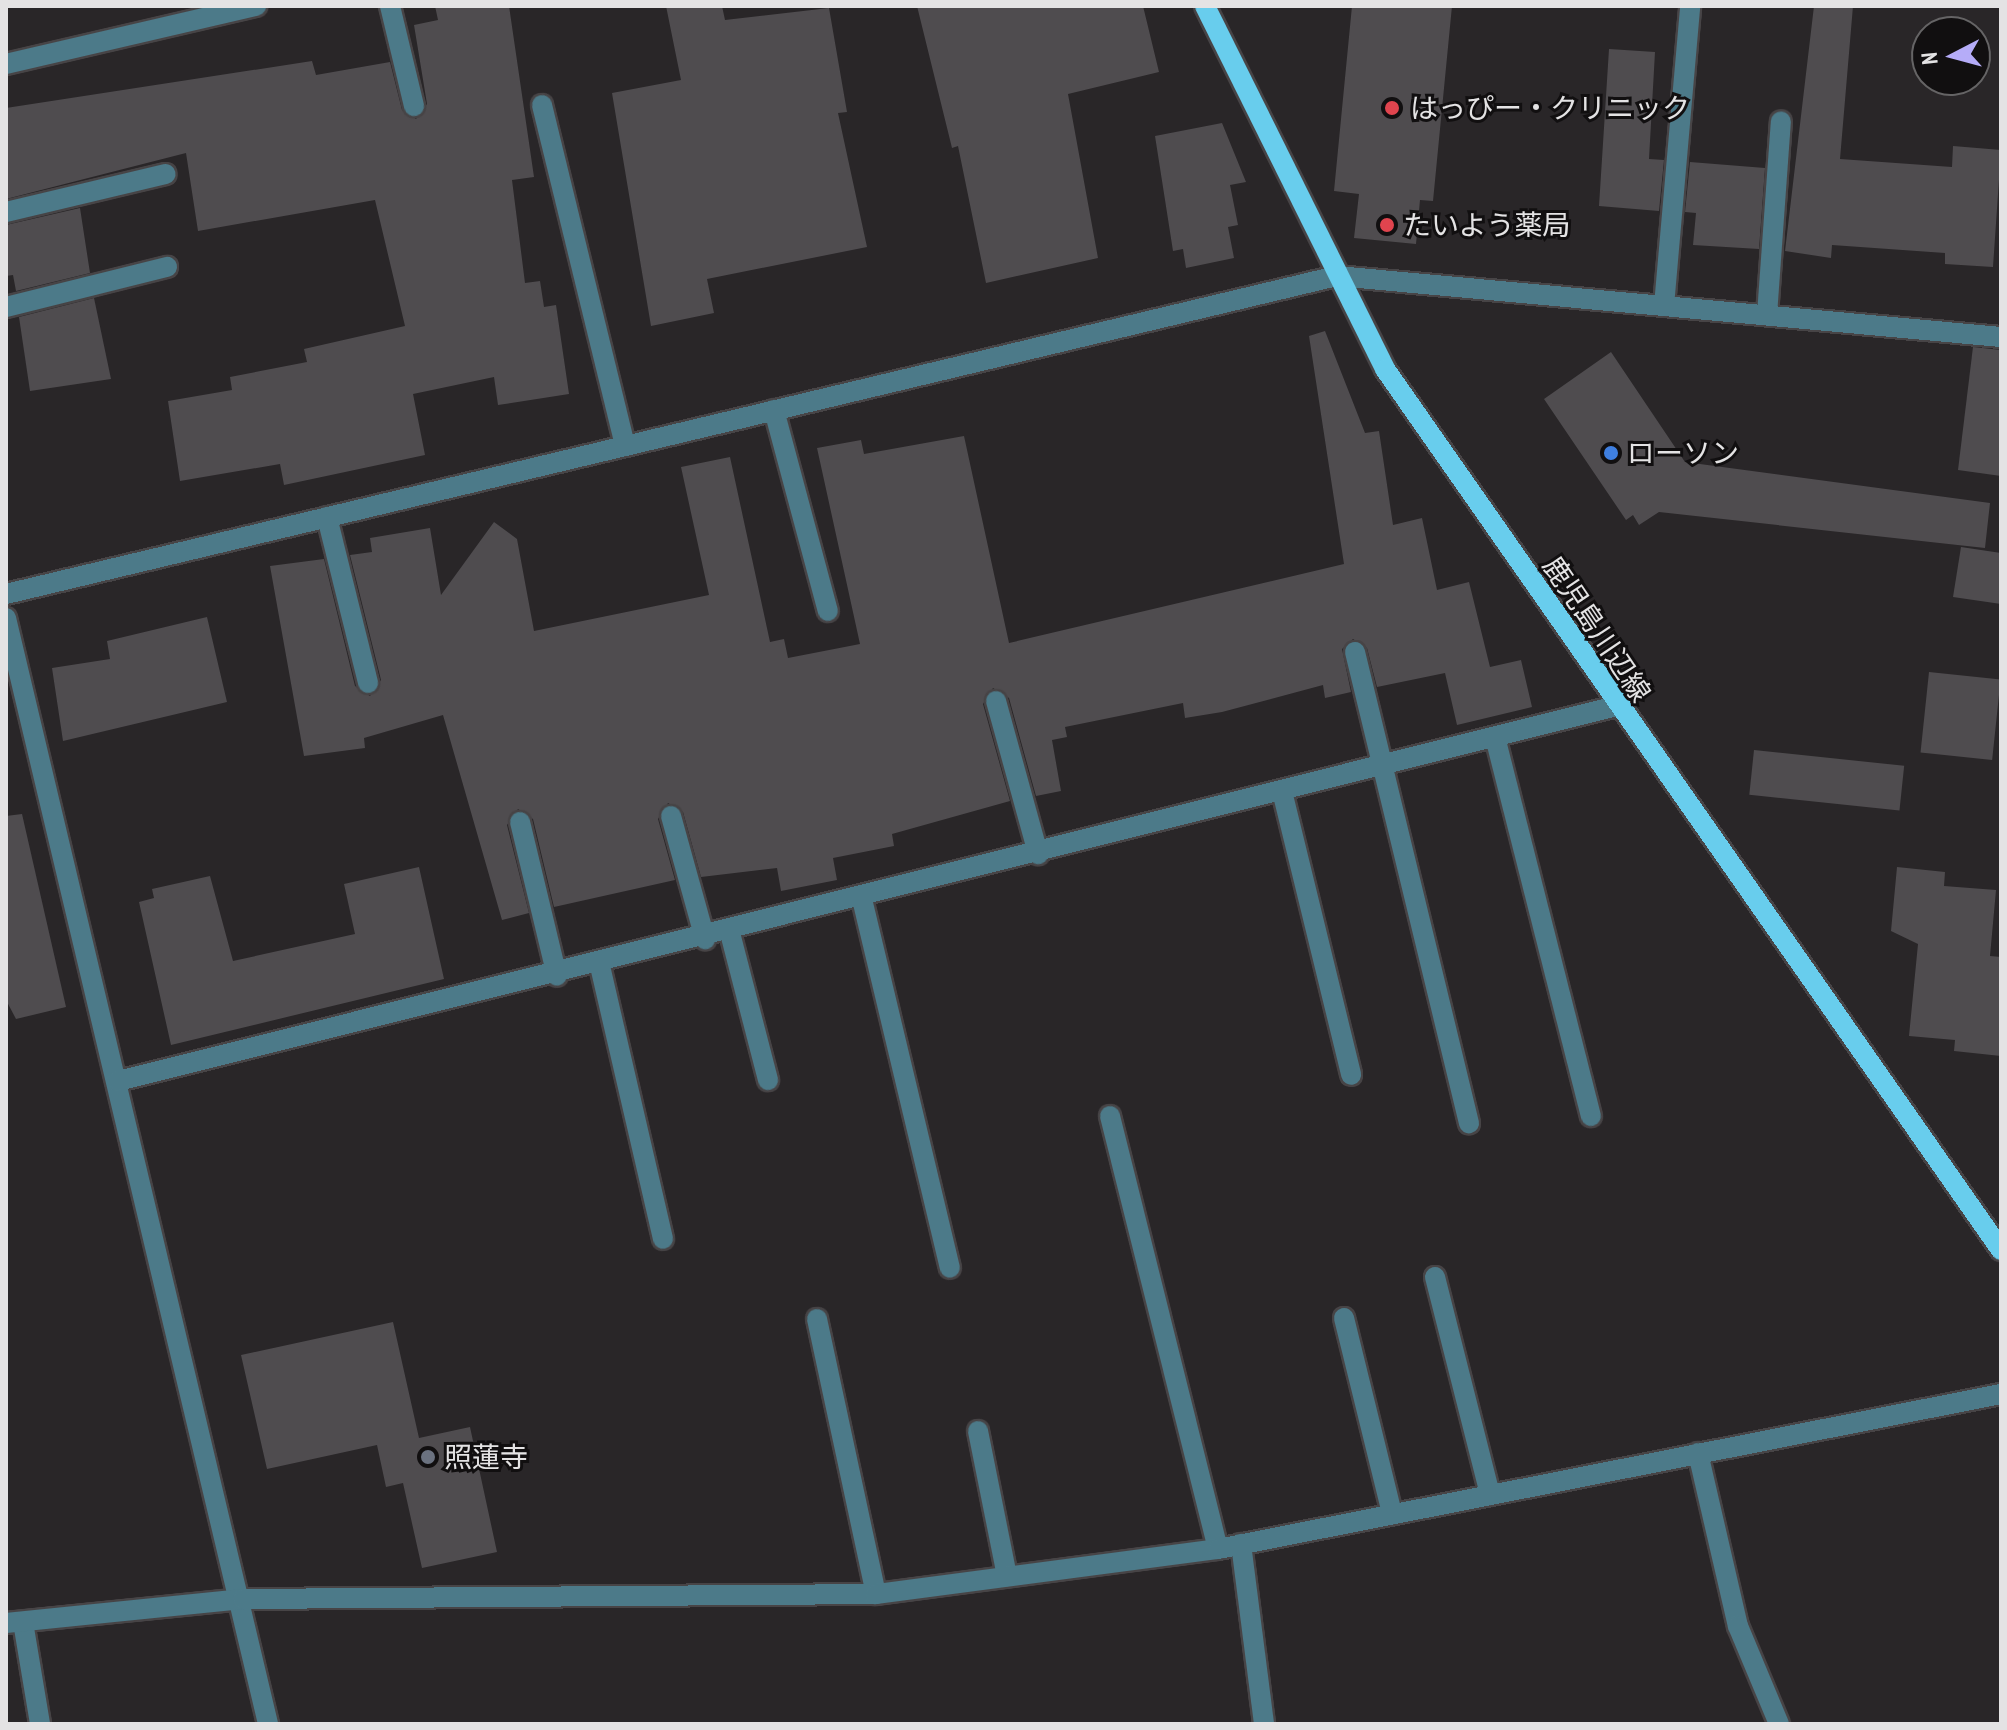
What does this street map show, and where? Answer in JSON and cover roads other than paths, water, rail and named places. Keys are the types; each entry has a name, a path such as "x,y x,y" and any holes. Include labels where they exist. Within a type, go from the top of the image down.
{"main road":[{"name":"鹿児島川辺線","path":"1205,6 1385,369 1616,706 2001,1250"}],"street":[{"path":"6,64 256,6"},
{"path":"390,6 414,106"},
{"path":"1664,306 1690,6"},
{"path":"542,105 625,446"},
{"path":"1767,315 1781,122"},
{"path":"6,212 166,174"},
{"path":"6,307 167,267"},
{"path":"6,594 1337,276 2001,337"},
{"path":"774,410 828,611"},
{"path":"327,517 368,683"},
{"path":"6,618 243,1599 268,1724"},
{"path":"1355,652 1469,1123"},
{"path":"996,701 1038,854"},
{"path":"118,1081 600,966 1616,706"},
{"path":"1495,737 1591,1116"},
{"path":"1282,791 1351,1075"},
{"path":"671,816 705,939"},
{"path":"520,822 557,976"},
{"path":"862,899 950,1268"},
{"path":"730,933 768,1080"},
{"path":"600,966 663,1239"},
{"path":"1110,1116 1218,1549"},
{"path":"1435,1277 1490,1495"},
{"path":"1344,1318 1392,1514"},
{"path":"817,1319 876,1594"},
{"path":"40,1724 15,1623 243,1599 876,1594 1218,1549 2001,1394"},
{"path":"978,1431 1007,1576"},
{"path":"1698,1453 1738,1626 1779,1724"},
{"path":"1241,1544 1264,1724"}],"place":[{"name":"はっぴー・クリニック","path":"1392,108"},
{"name":"たいよう薬局","path":"1387,225"},
{"name":"ローソン","path":"1611,453"},
{"name":"照蓮寺","path":"428,1457"}]}
